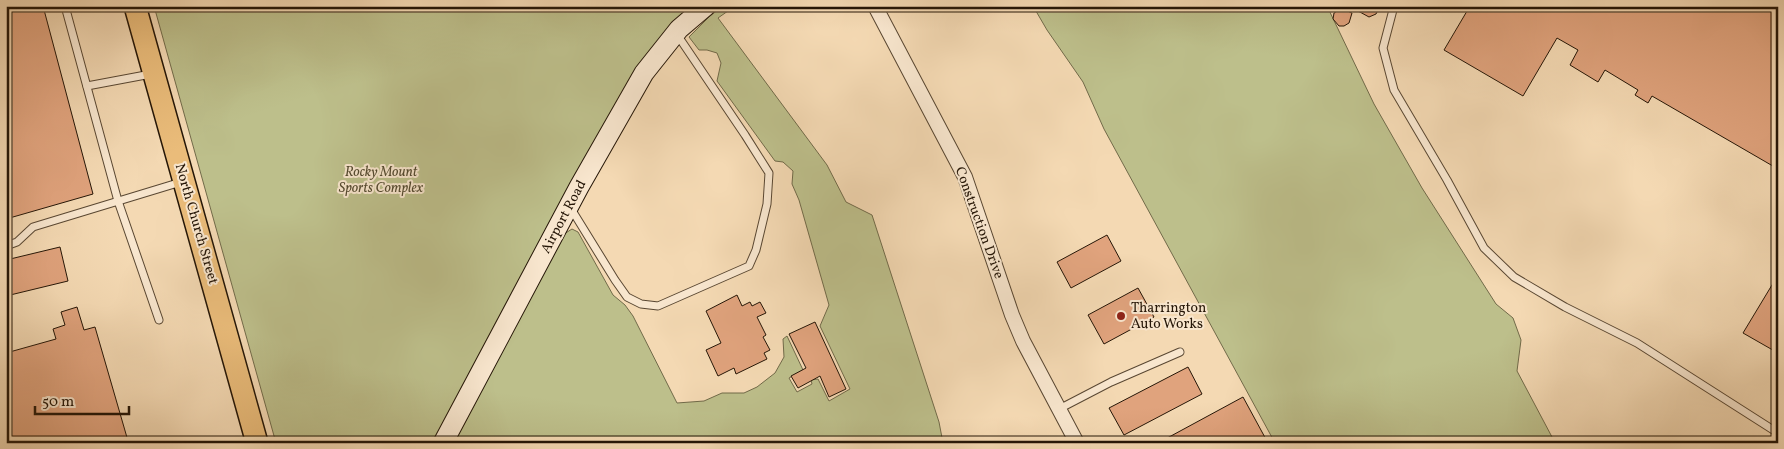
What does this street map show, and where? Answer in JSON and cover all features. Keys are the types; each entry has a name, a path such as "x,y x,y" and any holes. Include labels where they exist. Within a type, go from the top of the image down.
{"main road":[{"name":"North Church Street","path":"135,6 257,443"},
{"name":"Airport Road","path":"443,443 569,206 644,73 676,33 706,6"}],"street":[{"name":"Construction Drive","path":"875,6 965,177 1023,341 1077,443"}],"lane":[{"path":"65,6 118,201 160,320"},
{"path":"1394,6 1383,48 1394,90 1447,180 1484,248 1514,277 1565,307 1637,344 1778,433"},
{"path":"569,206 627,297 641,304 658,306 749,266 756,250 767,204 769,173 676,33"},
{"path":"87,86 154,73"},
{"path":"6,246 18,242 34,227 184,181"},
{"path":"1059,410 1111,382 1180,352"}],"green space":[{"name":"Rocky Mount Sports Complex","path":"154,6 696,6 691,10 434,443 276,443"},
{"path":"723,6 735,6 718,18 827,165 846,202 872,215 939,422 943,443 454,443 564,234 572,229 578,232 613,295 625,305 633,316 677,403 704,401 722,393 744,393 757,387 775,373 784,357 783,339 787,336 803,370 789,378 797,392 812,384 811,380 818,379 829,401 850,389 820,326 829,305 799,200 792,184 793,171 783,162 775,161 717,81 721,63 717,53 699,50 689,37"},
{"path":"1033,6 1327,6 1374,104 1422,188 1496,304 1513,318 1521,340 1517,371 1552,437 1548,443 1275,443 1104,129 1083,82"}],"building":[{"path":"6,6 43,6 93,194 6,219"},
{"path":"1349,6 1380,6 1376,14 1369,17"},
{"path":"1470,6 1778,6 1778,169 1652,96 1648,103 1635,95 1638,90 1605,70 1598,82 1570,65 1578,50 1557,38 1523,96 1444,50"},
{"path":"1339,10 1352,13 1349,23 1344,26 1339,26 1333,19 1334,13"},
{"path":"1107,235 1121,261 1071,288 1057,262"},
{"path":"60,247 68,281 6,296 6,260"},
{"path":"1778,275 1778,353 1743,333"},
{"name":"Tharrington Auto Works","path":"1138,288 1154,317 1104,344 1088,315"},
{"path":"737,295 742,306 750,302 752,306 760,302 766,313 757,317 766,335 763,337 770,350 764,353 767,359 736,374 734,368 718,376 706,350 721,343 706,311"},
{"path":"77,307 84,330 95,327 128,441 123,443 6,443 6,353 56,339 53,329 65,325 61,312"},
{"path":"815,322 846,389 829,397 820,376 798,388 791,376 806,368 789,334"},
{"path":"1188,367 1202,394 1124,435 1109,408"},
{"path":"1243,397 1268,443 1158,443"}],"place":[{"name":"Tharrington Auto Works","path":"1121,316"}]}
